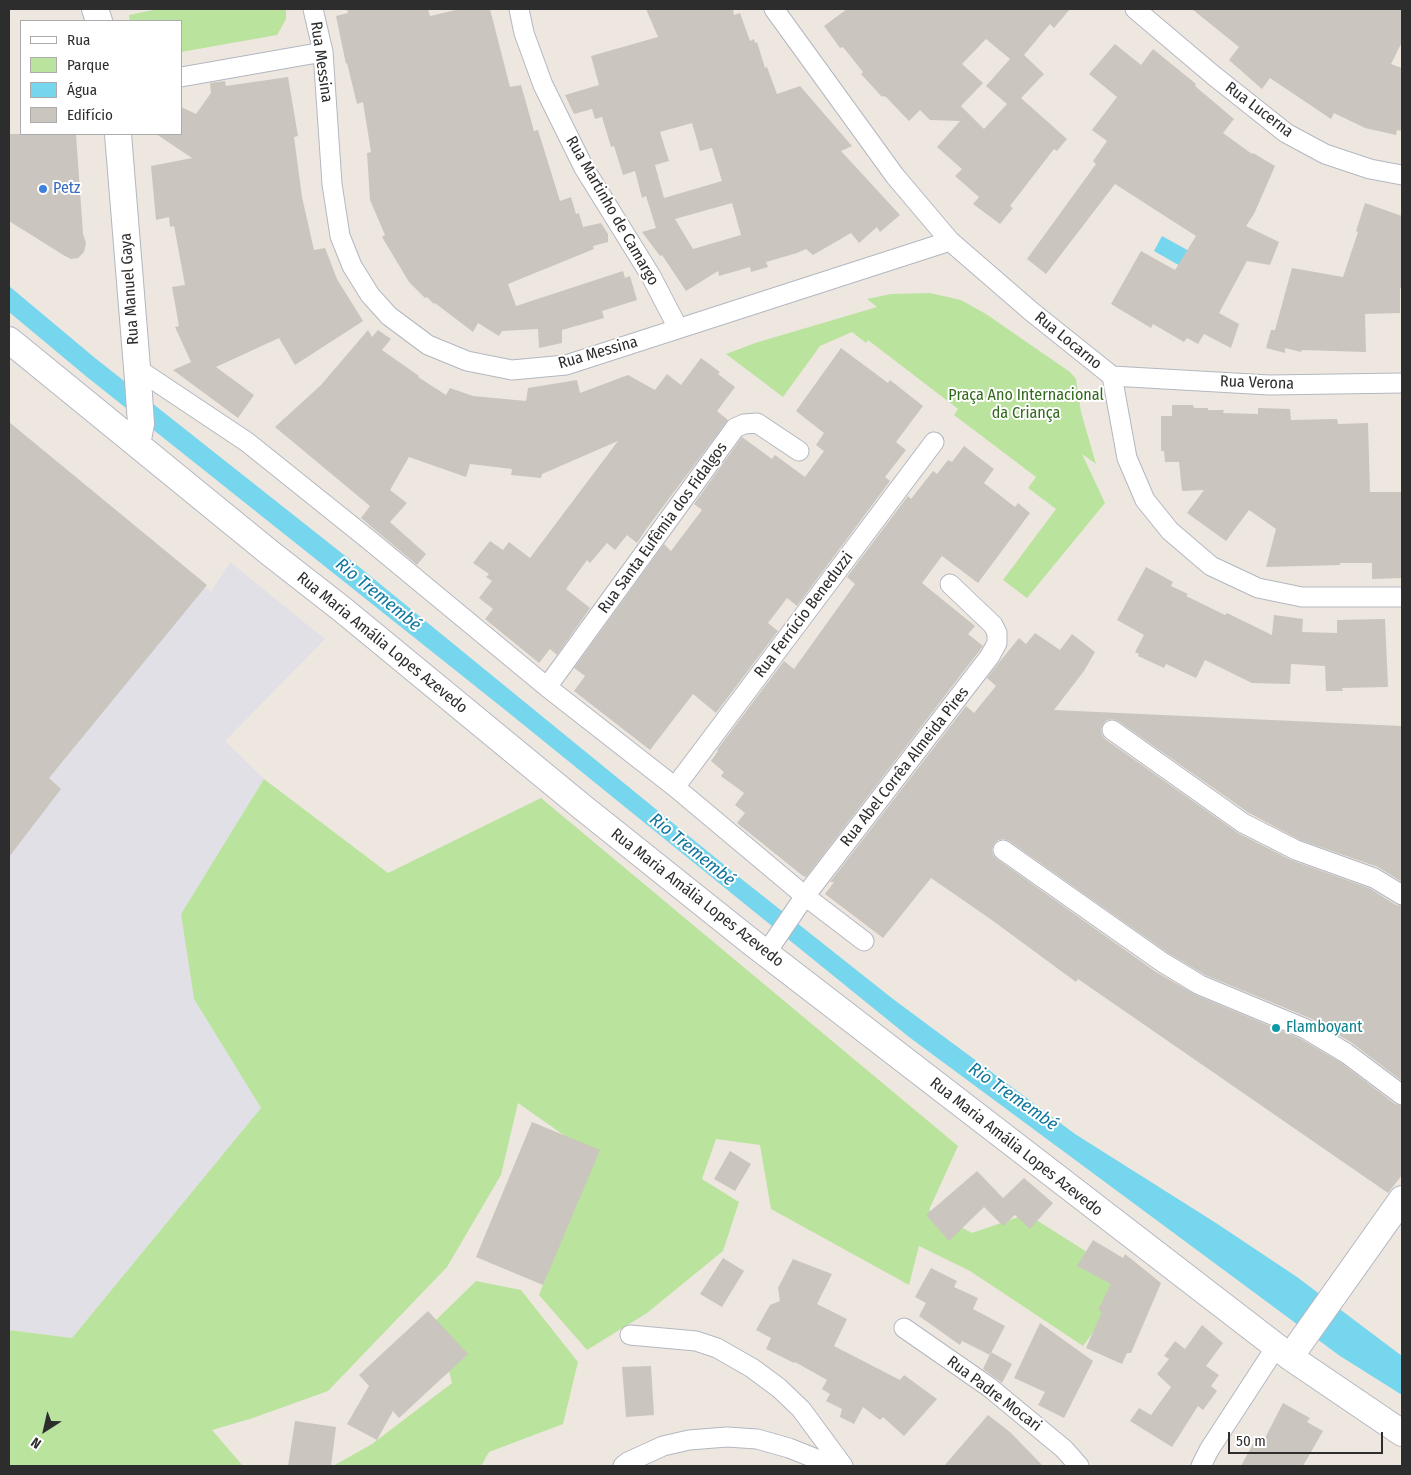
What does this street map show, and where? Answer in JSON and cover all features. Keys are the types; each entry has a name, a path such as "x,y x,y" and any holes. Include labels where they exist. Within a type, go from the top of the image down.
{"main road":[{"name":"Rua Manuel Gaya","path":"118,135 137,374 139,434"},
{"name":"Rua Maria Amália Lopes Azevedo","path":"9,340 139,434 343,610 581,806 771,947 1283,1352 1402,1433"},
{"path":"1283,1352 1313,1326 1402,1199"}],"street":[{"name":"Rua Messina","path":"313,9 323,52 332,184 340,236 352,266 370,295 389,316 428,345 467,362 512,370 566,365 950,241"},
{"name":"Rua Martinho de Camargo","path":"519,9 524,33 547,94 584,168 652,276 678,328"},
{"name":"Rua Locarno","path":"774,9 895,176 950,241 1032,312 1112,376 1127,458 1145,500 1170,532 1211,566 1258,588 1302,597 1402,597"},
{"name":"Rua Lucerna","path":"1135,9 1286,134 1325,154 1370,169 1402,175"},
{"path":"182,78 323,52"},
{"path":"137,374 247,442 547,687 675,787 805,896 864,940"},
{"name":"Rua Verona","path":"1112,376 1269,385 1402,383"},
{"name":"Rua Santa Eufêmia dos Fidalgos","path":"547,687 735,428 744,424 757,423 798,451"},
{"name":"Rua Ferrúcio Beneduzzi","path":"675,787 934,442"},
{"name":"Rua Abel Corrêa Almeida Pires","path":"771,947 805,896 990,656 997,643 997,633 993,625 950,584"},
{"path":"1112,730 1243,823 1296,850 1374,878 1402,895"},
{"path":"1003,850 1162,962 1200,985 1306,1029 1346,1053 1402,1095"},
{"name":"Rua Padre Mocari","path":"904,1328 989,1388 1064,1449 1079,1466"},
{"path":"630,1335 696,1341 717,1348 752,1368 779,1388 801,1409 843,1466"},
{"path":"1201,1466 1210,1450 1283,1352"},
{"path":"623,1466 663,1446 689,1440 726,1437 757,1439 789,1448 809,1462 834,1466"}],"shaded area":[{"path":"9,424 211,592 230,562 325,639 225,741 264,779 181,914 194,999 261,1108 72,1338 9,1330"}],"green space":[{"path":"158,9 286,9 286,19 277,35 182,52 182,20 130,20 129,15"},
{"name":"Praça Ano Internacional da Criança","path":"930,293 961,300 986,314 1070,372 1076,379 1081,412 1096,464 1082,454 1105,503 1027,598 1003,580 1056,509 1028,488 1036,477 954,415 958,409 868,340 866,343 852,332 820,346 783,397 726,354 755,343 877,307 867,299 891,294"},
{"path":"264,779 388,873 541,798 958,1146 929,1210 972,1233 1027,1214 1131,1280 1083,1346 970,1271 919,1246 909,1285 771,1209 760,1145 716,1139 702,1179 739,1202 723,1251 647,1313 587,1350 539,1295 592,1155 518,1103 501,1175 447,1267 328,1391 253,1418 212,1430 243,1466 9,1466 9,1330 72,1338 261,1108 194,999 181,914"},
{"path":"476,1281 521,1290 578,1362 563,1424 489,1452 481,1466 333,1466 372,1444 452,1383 436,1320"}],"water":[{"path":"1162,236 1191,252 1182,267 1154,251"},
{"name":"Rio Tremembé","path":"9,286 95,358 358,566 739,877 893,999 1075,1134 1216,1223 1297,1277 1402,1356 1402,1395 1340,1356 909,1037 504,709 87,377 9,312"}],"building":[{"path":"347,9 428,9 430,16 460,9 490,9 510,87 521,85 534,131 538,130 560,201 571,197 576,214 579,213 583,227 601,223 608,234 608,242 593,246 594,249 508,284 516,306 623,271 625,278 630,276 637,300 602,311 604,318 562,330 562,343 539,348 538,329 502,331 499,336 478,323 473,332 427,297 425,298 409,282 382,237 385,235 370,200 367,153 371,152 363,102 357,104 336,16 348,13"},
{"path":"646,9 733,9 734,15 740,13 750,41 754,39 755,43 757,42 765,68 767,67 777,94 800,86 852,146 841,151 900,215 880,232 877,227 859,243 851,233 813,255 806,249 766,262 768,267 751,272 750,267 719,276 718,271 686,291 662,255 660,256 642,232 656,228 646,196 642,198 635,171 623,175 614,146 611,147 602,117 595,119 592,109 574,114 565,95 599,85 591,56 658,37","holes":["692,123 700,151 712,148 722,181 664,198 655,165 669,161 660,132","732,203 741,235 693,249 675,219"]},
{"path":"847,9 1070,9 1054,28 1050,24 1024,55 1044,74 1021,98 1067,139 1057,151 1054,149 1010,206 1013,208 1000,224 973,204 979,197 955,176 962,169 937,147 960,121 930,120 920,110 909,121 886,97 882,97 861,74 863,72 843,47 840,48 824,26","holes":["986,39 1010,59 986,86 1007,104 984,129 961,106 983,83 962,64"]},
{"path":"1192,9 1402,9 1402,42 1391,64 1402,68 1402,131 1397,130 1396,135 1365,128 1334,113 1331,119 1270,78 1262,89 1229,60 1239,47"},
{"path":"1115,44 1141,65 1153,49 1196,84 1195,86 1234,119 1223,133 1252,154 1275,166 1254,214 1246,226 1279,242 1270,265 1247,261 1219,313 1239,324 1231,348 1204,334 1198,344 1187,338 1184,342 1153,324 1151,328 1111,304 1141,251 1175,270 1196,236 1115,184 1046,274 1027,259 1096,164 1093,161 1107,141 1092,130 1117,97 1089,74"},
{"path":"288,77 298,136 294,137 302,197 314,250 325,248 337,279 363,321 295,365 279,338 216,367 254,395 238,418 173,370 191,362 175,327 179,326 172,287 185,285 174,226 170,227 169,217 156,220 151,166 192,158 158,135 182,135 182,107 196,114 211,93 210,83 225,81 226,86"},
{"path":"9,134 76,135 83,234 86,243 84,252 78,258 71,259 9,221"},
{"path":"1365,203 1402,216 1400,313 1365,314 1366,352 1302,350 1301,352 1285,348 1285,353 1266,348 1271,330 1275,330 1292,268 1343,277 1358,232 1356,231"},
{"path":"368,330 372,337 378,330 391,339 382,350 446,395 450,388 473,396 526,401 528,388 577,380 580,393 628,375 655,390 667,374 681,385 701,358 720,372 718,374 735,387 717,411 728,420 637,543 627,535 615,550 607,543 590,563 587,560 566,589 590,608 557,655 550,649 539,663 485,619 493,609 479,598 492,581 486,577 489,574 473,563 490,541 503,550 509,542 530,558 618,441 542,474 541,478 511,475 512,469 470,464 466,477 409,457 390,490 407,503 390,522 426,554 417,565 361,518 370,506 275,427 321,385"},
{"path":"841,348 888,383 890,380 923,406 896,442 906,450 885,477 890,481 797,606 787,598 768,623 778,631 716,713 693,694 650,750 574,691 585,676 574,668 664,544 671,551 702,510 694,504 742,437 772,459 775,455 805,477 824,451 816,445 824,433 796,411"},
{"path":"1172,405 1193,405 1194,408 1224,410 1223,413 1258,414 1258,408 1290,409 1291,420 1337,419 1338,424 1368,423 1370,492 1402,492 1402,578 1372,579 1372,563 1266,567 1276,529 1249,510 1226,541 1187,513 1204,490 1182,491 1179,462 1165,462 1164,451 1161,451 1161,416 1172,416"},
{"path":"9,422 207,585 49,778 61,789 9,857"},
{"path":"964,446 994,469 984,483 1015,507 1018,503 1030,513 978,583 942,556 922,583 975,626 968,634 983,646 806,877 803,876 737,823 745,813 735,805 744,793 721,776 724,772 711,761 717,750 784,661 794,669 855,584 847,577 908,496 911,499 933,471 937,474 948,460 952,462"},
{"path":"1146,567 1173,582 1171,586 1188,594 1186,596 1272,635 1274,615 1303,619 1302,632 1337,633 1337,620 1385,619 1388,687 1342,688 1343,691 1326,691 1325,666 1291,664 1290,684 1252,683 1205,660 1196,678 1166,664 1164,668 1138,656 1139,654 1135,652 1144,635 1117,620"},
{"name":"Flamboyant","path":"1035,633 1060,650 1072,634 1095,652 1084,671 1054,710 1402,726 1402,882 1378,867 1300,840 1249,813 1118,721 1113,719 1107,720 1101,729 1105,739 1238,833 1291,860 1369,888 1396,905 1402,906 1402,1081 1352,1043 1312,1019 1205,975 1168,953 1009,841 1004,839 998,840 992,849 993,855 997,859 1156,972 1196,995 1301,1039 1340,1062 1395,1104 1402,1106 1402,1175 1388,1193 1078,979 1076,982 931,878 883,938 825,894 834,882 830,882 966,706 974,713 996,686 987,678 1001,660 1019,638 1026,644"},
{"path":"532,1122 600,1150 543,1285 476,1257"},
{"path":"730,1151 751,1164 735,1191 714,1179"},
{"path":"977,1171 1003,1198 1024,1178 1053,1203 1030,1229 1015,1215 1003,1226 984,1207 949,1241 926,1215"},
{"path":"1093,1240 1123,1258 1125,1254 1161,1283 1131,1353 1127,1353 1122,1364 1086,1348 1102,1312 1098,1310 1111,1284 1077,1266"},
{"path":"723,1258 744,1271 722,1307 700,1294"},
{"path":"793,1259 832,1274 817,1304 847,1319 834,1346 900,1380 904,1375 937,1399 904,1436 883,1417 880,1420 863,1407 854,1424 840,1417 842,1409 826,1401 830,1394 822,1389 827,1380 795,1362 766,1349 771,1338 756,1330 770,1305 780,1301 778,1288"},
{"path":"931,1268 957,1281 954,1287 978,1298 973,1309 1005,1326 990,1355 962,1341 960,1345 919,1316 926,1303 915,1297"},
{"path":"428,1311 468,1354 399,1418 393,1411 377,1440 347,1424 369,1386 359,1375"},
{"path":"1040,1323 1093,1361 1064,1418 1038,1405 1045,1392 1014,1378"},
{"path":"1202,1325 1223,1343 1206,1366 1219,1375 1211,1386 1217,1391 1203,1410 1198,1406 1172,1447 1130,1421 1139,1408 1151,1415 1171,1387 1157,1374 1169,1359 1164,1356 1175,1341 1185,1349"},
{"path":"991,1352 1012,1364 1002,1383 983,1369"},
{"path":"651,1366 654,1415 626,1417 622,1367"},
{"path":"1283,1403 1310,1418 1307,1422 1323,1431 1303,1466 1241,1466 1254,1442 1261,1446"},
{"path":"988,1415 1010,1432 1043,1466 944,1466"},
{"path":"295,1421 336,1427 331,1466 288,1466"}],"place":[{"name":"Petz","path":"43,189"},
{"name":"Flamboyant","path":"1276,1028"}]}
